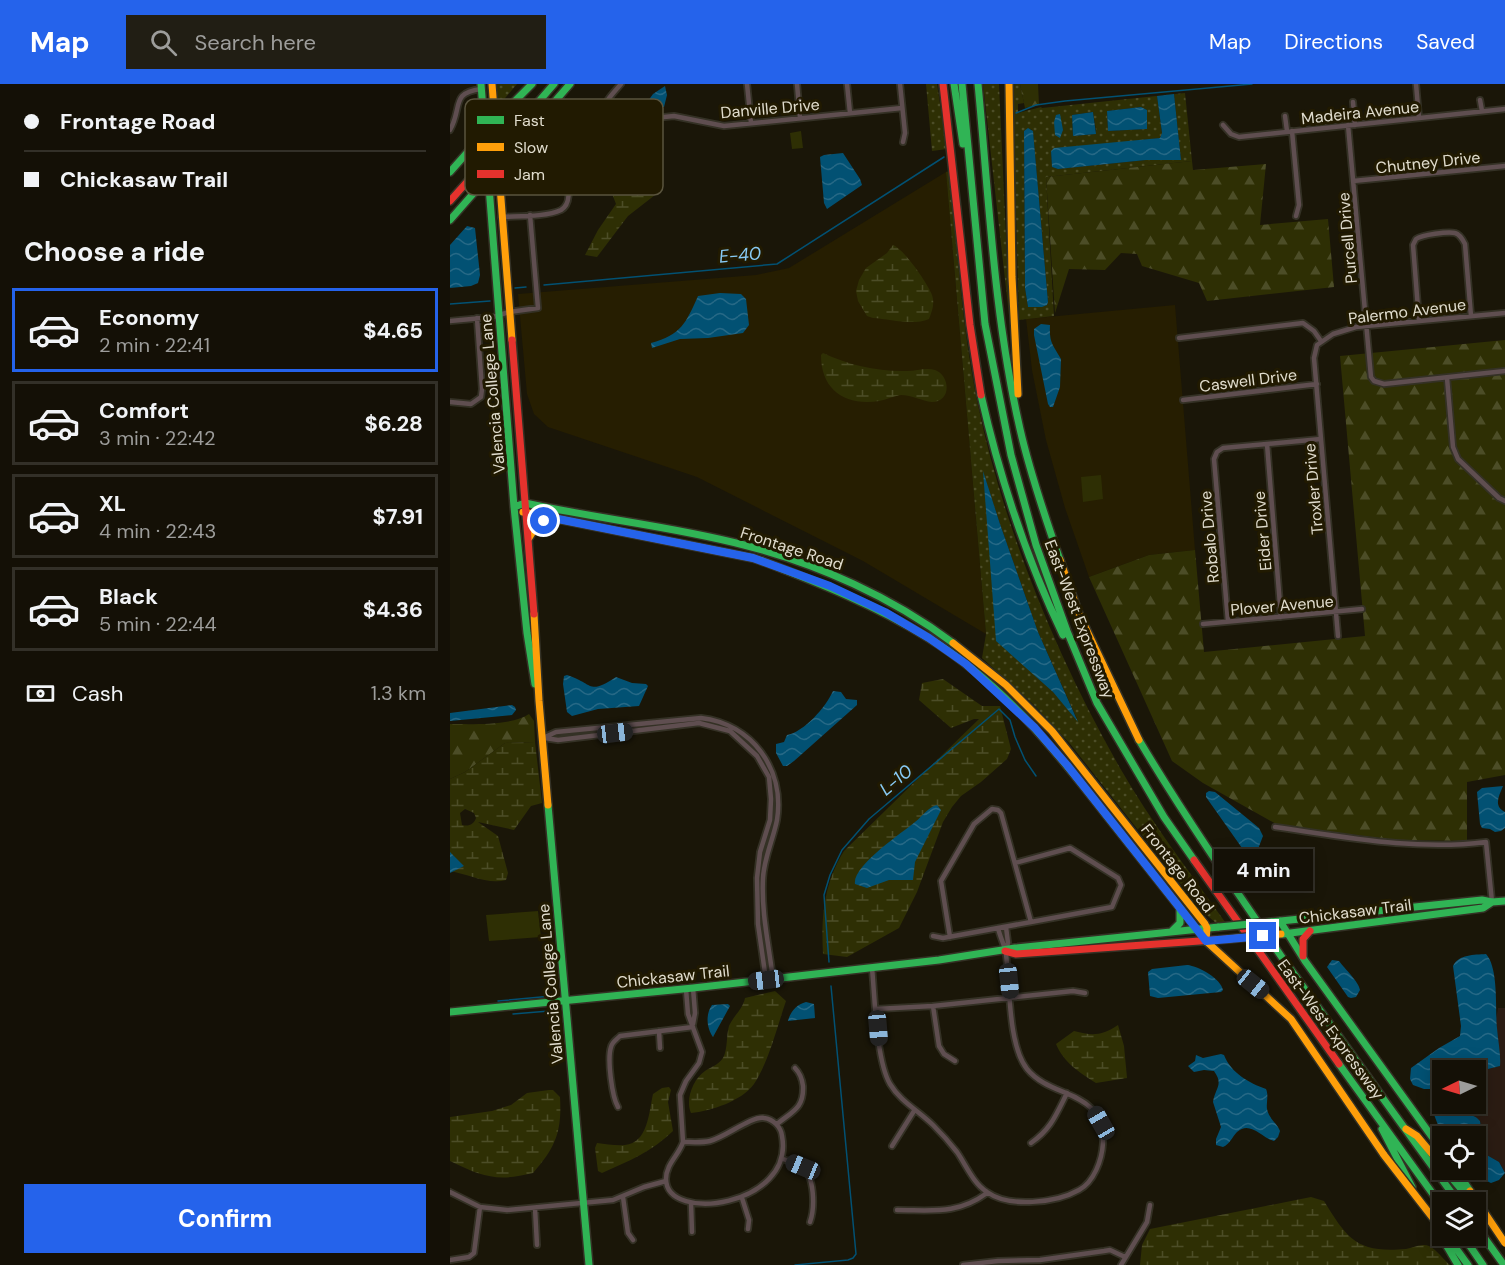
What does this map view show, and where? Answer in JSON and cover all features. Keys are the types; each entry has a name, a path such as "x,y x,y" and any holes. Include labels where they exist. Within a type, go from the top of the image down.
{"main road":[{"name":"Valencia College Lane","path":"492,84 493,99"},
{"path":"519,99 530,84"},
{"path":"541,99 554,84"},
{"path":"557,99 570,84"},
{"path":"943,84 975,360 997,461 1024,545 1055,619 1097,703"},
{"path":"954,84 976,231"},
{"name":"East-West Expressway","path":"962,84 985,324 1011,455 1036,545 1067,632 1097,703 1164,817 1269,968 1432,1193"},
{"name":"East-West Expressway","path":"978,84 999,307 1020,428 1041,506 1079,614 1133,730 1170,793 1399,1123 1451,1192"},
{"path":"1004,84 1010,173"},
{"path":"1009,84 1012,277 1020,428"},
{"path":"450,172 465,155"},
{"path":"450,201 465,184"},
{"path":"450,220 472,195"},
{"name":"Valencia College Lane","path":"489,195 514,507 532,671 539,701"},
{"path":"492,195 495,212 501,217"},
{"name":"Valencia College Lane","path":"500,195 529,538 539,701 589,1265"},
{"path":"514,507 525,503"},
{"name":"Frontage Road","path":"525,503 702,536 772,552 836,575 918,618 984,667 1035,712 1208,928 1206,941"},
{"name":"Frontage Road","path":"514,507 526,513 753,558 830,586 885,612 929,638 966,664 1035,728 1206,941"},
{"path":"529,538 537,525 544,521 558,519"},
{"name":"Chickasaw Trail","path":"450,1012 770,980 1015,948 1482,900 1505,901"},
{"name":"Chickasaw Trail","path":"1005,951 1016,954 1206,941 1310,931 1483,908 1492,902"},
{"path":"1171,932 1180,923 1179,908"},
{"path":"1280,921 1284,933 1432,1137"},
{"path":"1304,959 1303,939 1310,931"},
{"path":"1206,941 1227,963 1278,1005 1291,1019 1384,1155 1432,1217"},
{"path":"1376,1114 1407,1179 1458,1265"},
{"path":"1399,1123 1417,1136 1432,1154"},
{"path":"1453,1180 1464,1192"},
{"path":"1463,1180 1505,1243"},
{"path":"1486,1219 1505,1243"},
{"path":"1486,1240 1504,1265"},
{"path":"1455,1246 1468,1265"},
{"path":"1470,1246 1483,1265"}],"street":[{"path":"608,99 621,84"},
{"path":"747,84 751,123"},
{"path":"797,84 800,118"},
{"path":"847,84 850,113"},
{"path":"900,84 905,133 903,142"},
{"path":"1416,84 1419,118"},
{"path":"450,130 454,123 453,105 458,95 481,87"},
{"path":"1480,100 1482,111"},
{"path":"1353,102 1355,124"},
{"name":"Danville Drive","path":"663,117 689,118 724,126 902,108"},
{"name":"Madeira Avenue","path":"1223,125 1239,137 1505,109"},
{"path":"1285,116 1290,131 1299,205 1296,216"},
{"name":"Purcell Drive","path":"1348,125 1371,377 1374,381 1384,384 1447,378"},
{"name":"Chutney Drive","path":"1353,181 1505,166"},
{"name":"Danville Drive","path":"501,217 558,211 565,207 568,195"},
{"path":"450,321 499,316 509,312 538,308 530,215"},
{"path":"1419,321 1413,245 1421,236 1455,233 1461,237 1465,244 1471,316"},
{"name":"Palermo Avenue","path":"1321,341 1345,329 1505,313"},
{"path":"450,402 471,404 481,397 477,318"},
{"path":"1179,338 1298,323 1308,326 1321,341"},
{"name":"Troxler Drive","path":"1321,341 1314,354 1338,636"},
{"path":"1505,371 1447,378 1455,453 1458,459 1505,501"},
{"name":"Caswell Drive","path":"1182,400 1317,384"},
{"path":"1267,444 1321,440"},
{"name":"Robalo Drive","path":"1228,621 1214,459 1217,452 1223,448 1267,444"},
{"name":"Eider Drive","path":"1267,444 1281,617"},
{"name":"Plover Avenue","path":"1203,624 1362,609"},
{"path":"543,738 558,740 699,723 730,731 758,756 769,777 771,799 770,820 758,860 757,878 758,924 770,980"},
{"path":"950,937 942,881 974,824 990,809 996,809 1001,813 1031,922"},
{"path":"1275,827 1395,843 1443,846 1486,842 1492,902"},
{"path":"933,936 950,937 1112,907 1121,883 1115,876 1070,848 1015,863"},
{"path":"1005,951 1008,943 1006,927"},
{"path":"872,968 882,1066 891,1085 914,1111 933,1125 987,1193 1004,1201 1013,1202 1050,1200 1079,1190 1091,1179 1098,1167 1103,1144 1101,1123 1090,1105 1034,1077 1021,1060 1016,1046 1005,951 998,928"},
{"path":"683,1142 709,1141 733,1131 749,1120 764,1118 777,1124 782,1134 783,1159 775,1174 764,1184 742,1198 727,1201 691,1203 675,1196 666,1181 667,1172 683,1142 681,1095 686,1080 698,1067 701,1056 701,1048 688,1014 689,989"},
{"path":"876,1009 933,1006 1073,991 1085,993"},
{"path":"933,1006 939,1046 944,1054 955,1061"},
{"path":"618,1107 614,1101 609,1053 612,1043 620,1036 693,1027"},
{"path":"659,1031 660,1048"},
{"path":"777,1124 800,1107 803,1099 800,1074 795,1068"},
{"path":"1031,1143 1052,1123 1067,1093"},
{"path":"892,1146 914,1111"},
{"path":"783,1159 803,1167 811,1180 814,1211 810,1222"},
{"path":"450,1192 480,1207 498,1210 613,1200 666,1181"},
{"path":"897,1210 962,1207 987,1193"},
{"path":"623,1197 628,1233 633,1240"},
{"path":"742,1198 749,1220 748,1228"},
{"path":"691,1203 692,1232"},
{"path":"1122,1265 1145,1227 1150,1204"},
{"path":"450,1260 469,1257 474,1253 480,1207"},
{"path":"535,1208 537,1245"},
{"path":"963,1265 1040,1260 1104,1251 1125,1257"}],"shaded area":[{"path":"946,172 986,634 863,561 697,477 548,427 534,414 527,394 518,294 756,275 789,268"},
{"path":"1175,305 1195,550 1149,555 1089,577 1065,508 1046,440 1032,370 1026,319"},
{"path":"1268,863 1277,876 1263,886 1254,873"},
{"path":"1498,1008 1505,1008 1505,1173 1499,1162 1486,1155 1486,1126 1481,1126 1480,1121 1467,1114 1486,1114 1486,1070 1500,1066 1496,1019"}],"green space":[{"path":"494,84 517,84 504,99 495,99"},
{"path":"926,84 937,84 947,149 932,151"},
{"path":"983,84 999,84 1010,324"},
{"path":"1014,84 1020,84 1024,103 1018,104 1018,113 1041,107 1162,95 1157,96 1162,134 1160,138 1051,151 1052,167 1058,169 1146,160 1181,160 1174,94 1185,93 1192,161 1046,177 1054,316 1019,320","holes":["1141,107 1147,110 1147,129 1108,131 1107,111","1093,112 1095,134 1073,136 1072,115","1031,129 1033,132 1048,302 1047,305 1028,307 1025,288 1024,131"]},
{"path":"1020,84 1038,84 1039,105 1025,108"},
{"path":"801,131 803,148 792,149 790,133"},
{"path":"1192,161 1193,170 1266,164 1260,225 1328,219 1334,287 1207,301 1199,283 1142,266 1137,254 1121,253 1105,270 1069,269 1055,313 1046,177"},
{"path":"950,171 964,318 978,405 1002,499 1035,592 1075,682 1120,768 1157,827 1225,922 1216,923 1202,911 1071,745 1033,704 982,658 986,634 946,172","holes":["984,475 1038,632 1077,719 1053,692 1019,660"]},
{"path":"613,195 655,195 628,216 597,257 585,255 598,230 616,204"},
{"path":"893,245 909,260 930,290 933,304 929,319 908,322 873,318 867,316 858,301 856,291 866,268 887,253"},
{"path":"1505,340 1505,775 1467,782 1467,841 1396,840 1278,825 1203,783 1172,761 1089,577 1149,555 1195,550 1204,652 1365,636 1340,356"},
{"path":"823,353 875,369 935,370 944,377 946,393 943,398 932,402 901,395 867,402 846,398 837,393 825,378 821,355"},
{"path":"1101,475 1103,499 1083,502 1081,477"},
{"path":"943,679 982,706 1000,706 1011,749 1007,759 961,796 952,807 943,822 917,892 899,928 847,957 823,954 825,901 832,875 844,851 979,719 951,728 919,700 922,683"},
{"path":"529,714 534,721 535,742 505,743 465,772 450,779 450,724 512,721"},
{"path":"535,742 542,803 531,806 514,830 478,822 498,836 508,873 506,880 485,880 450,871 450,779 465,772 505,743","holes":["465,809 474,813 476,818 473,823 467,826 462,825 460,813"]},
{"path":"538,911 541,937 489,941 486,915"},
{"path":"775,991 786,1001 768,1054 754,1084 742,1095 726,1104 691,1113 689,1102 694,1084 705,1071 723,1058 729,1026 745,998"},
{"path":"1118,1025 1124,1046 1127,1078 1096,1083 1068,1062 1056,1044 1074,1031 1097,1034"},
{"path":"669,1087 671,1090 668,1102 673,1131 639,1155 602,1173 598,1171 595,1148 597,1143 625,1145 639,1139 646,1126 653,1094 662,1088"},
{"path":"553,1090 560,1097 560,1120 552,1146 533,1173 509,1177 490,1176 450,1161 450,1117 492,1111 511,1105 527,1093"},
{"path":"1311,1197 1324,1201 1340,1226 1365,1246 1389,1250 1426,1245 1435,1250 1450,1265 1140,1265 1142,1245 1150,1229"}],"water":[{"path":"665,86 667,95 664,107 663,99 649,99"},
{"path":"1174,94 1181,160 1146,160 1058,169 1052,167 1051,151 1054,148 1160,138 1162,133 1157,96"},
{"path":"1141,107 1147,110 1147,129 1108,131 1107,111"},
{"path":"1093,112 1096,134 1073,136 1072,115"},
{"path":"1060,114 1063,130 1060,138 1055,135 1054,122 1056,115"},
{"path":"1028,128 1033,131 1048,302 1042,307 1028,307 1025,288 1024,131"},
{"path":"843,153 862,185 827,209 824,203 820,157"},
{"path":"467,226 475,228 480,275 478,283 450,288 450,245"},
{"path":"720,293 741,294 746,299 749,325 743,333 680,339 652,348 651,343 669,336 681,327 698,296"},
{"path":"1041,324 1050,325 1051,340 1061,359 1060,387 1053,407 1048,404 1034,335 1034,329"},
{"path":"983,471 1038,632 1078,722 1053,692 996,641"},
{"path":"567,675 595,687 616,677 648,686 639,706 598,709 572,716 567,712 563,684 564,676"},
{"path":"833,691 841,692 846,699 857,700 857,705 794,761 783,766 776,753 776,744 784,742 787,735 794,733 814,718"},
{"path":"512,705 516,710 512,715 450,721 450,713"},
{"path":"1503,786 1498,804 1505,812 1505,828 1495,832 1482,828 1477,792 1482,788"},
{"path":"1209,791 1215,792 1259,828 1263,836 1258,849 1253,852 1242,848 1206,797"},
{"path":"937,805 941,810 915,862 913,880 889,880 867,888 855,884 861,868 869,859"},
{"path":"450,852 464,866 450,873"},
{"path":"1486,954 1493,969 1500,1066 1486,1070 1486,1060 1432,1060 1432,1090 1413,1085 1410,1079 1411,1068 1460,1036 1461,1026 1453,966 1459,959"},
{"path":"1332,960 1339,961 1357,983 1360,990 1356,997 1348,997 1327,967"},
{"path":"1187,965 1209,974 1223,990 1158,998 1150,996 1148,972 1152,969"},
{"path":"806,1002 814,1004 815,1018 788,1021 794,1009"},
{"path":"728,1004 730,1006 713,1037 708,1022 708,1013 712,1005"},
{"path":"1221,1054 1241,1077 1266,1089 1268,1112 1280,1131 1274,1141 1247,1128 1237,1132 1225,1146 1216,1145 1221,1127 1213,1102 1218,1086 1217,1076 1214,1071 1194,1072 1188,1066 1195,1061 1196,1055 1203,1058"},
{"path":"1434,1114 1470,1114 1480,1121 1481,1126 1446,1126 1438,1125"},
{"path":"1486,1155 1499,1162 1505,1173 1499,1180 1491,1183 1486,1180"}],"waterway":[{"name":"E-40","path":"1016,113 1036,105 1065,101 1252,84"},
{"name":"E-40","path":"544,285 777,264 944,157"},
{"name":"E-40","path":"515,288 526,287"},
{"name":"E-40","path":"450,304 490,301"},
{"name":"L-10","path":"829,962 824,895 830,875 842,850 869,819 999,709 1010,720 1025,760 1036,776"},
{"name":"L-10","path":"795,1265 848,1260 856,1254 831,986"},
{"path":"498,1001 552,996"},
{"path":"513,1014 549,1011"}],"traffic: fast":[{"path":"481,84 482,99"},
{"path":"517,99 532,84"},
{"path":"541,99 554,84"},
{"path":"557,99 570,84"},
{"path":"954,84 963,144"},
{"path":"962,84 985,324 1011,455 1036,545 1067,631 1097,703 1164,817 1194,860"},
{"path":"978,84 993,257 1011,386 1028,462 1060,560"},
{"path":"450,172 465,155"},
{"path":"450,220 472,195"},
{"path":"490,195 514,507 527,633 535,684"},
{"path":"981,395 1015,518 1037,577 1063,635"},
{"path":"514,507 525,503 690,533 772,553 827,572 880,597 930,626 953,643"},
{"path":"762,561 826,586 887,615 927,637 979,675 1003,696 1047,742 1206,941"},
{"path":"1139,740 1190,822 1281,956 1451,1192"},
{"path":"548,805 589,1265"},
{"path":"1271,922 1482,900 1505,901"},
{"path":"1283,934 1483,908 1492,902"},
{"path":"1172,931 1180,923 1180,910"},
{"path":"1280,921 1305,961 1432,1137"},
{"path":"1219,927 1271,922"},
{"path":"450,1012 693,988 939,960 1015,948 1219,927"},
{"path":"1339,1064 1432,1193"},
{"path":"1382,1129 1412,1187"},
{"path":"1453,1180 1464,1192"},
{"path":"1463,1180 1470,1191"},
{"path":"1486,1240 1504,1265"},
{"path":"1447,1246 1458,1265"},
{"path":"1454,1246 1468,1265"},
{"path":"1470,1246 1483,1265"}],"traffic: slow":[{"path":"492,84 493,99"},
{"path":"1009,84 1012,277 1018,394"},
{"path":"501,195 512,340"},
{"path":"523,512 762,561"},
{"path":"529,538 537,525 551,520"},
{"path":"1060,560 1079,614 1139,740"},
{"path":"534,614 548,805"},
{"path":"953,643 1006,685 1052,731 1205,924 1206,941"},
{"path":"1228,939 1281,934"},
{"path":"1206,941 1291,1019 1384,1155"},
{"path":"1406,1129 1417,1136 1432,1154"},
{"path":"1384,1155 1432,1217"},
{"path":"1470,1191 1505,1243"}],"traffic: jam":[{"path":"943,84 970,325 981,395"},
{"path":"450,201 465,184"},
{"path":"512,340 534,614"},
{"path":"1194,860 1339,1064"},
{"path":"1303,956 1303,939 1310,931"},
{"path":"1005,951 1016,954 1228,939"}],"route":[{"path":"544,521 558,519 753,558 830,586 885,612 929,638 966,664 1035,728 1206,941 1263,936"}]}
